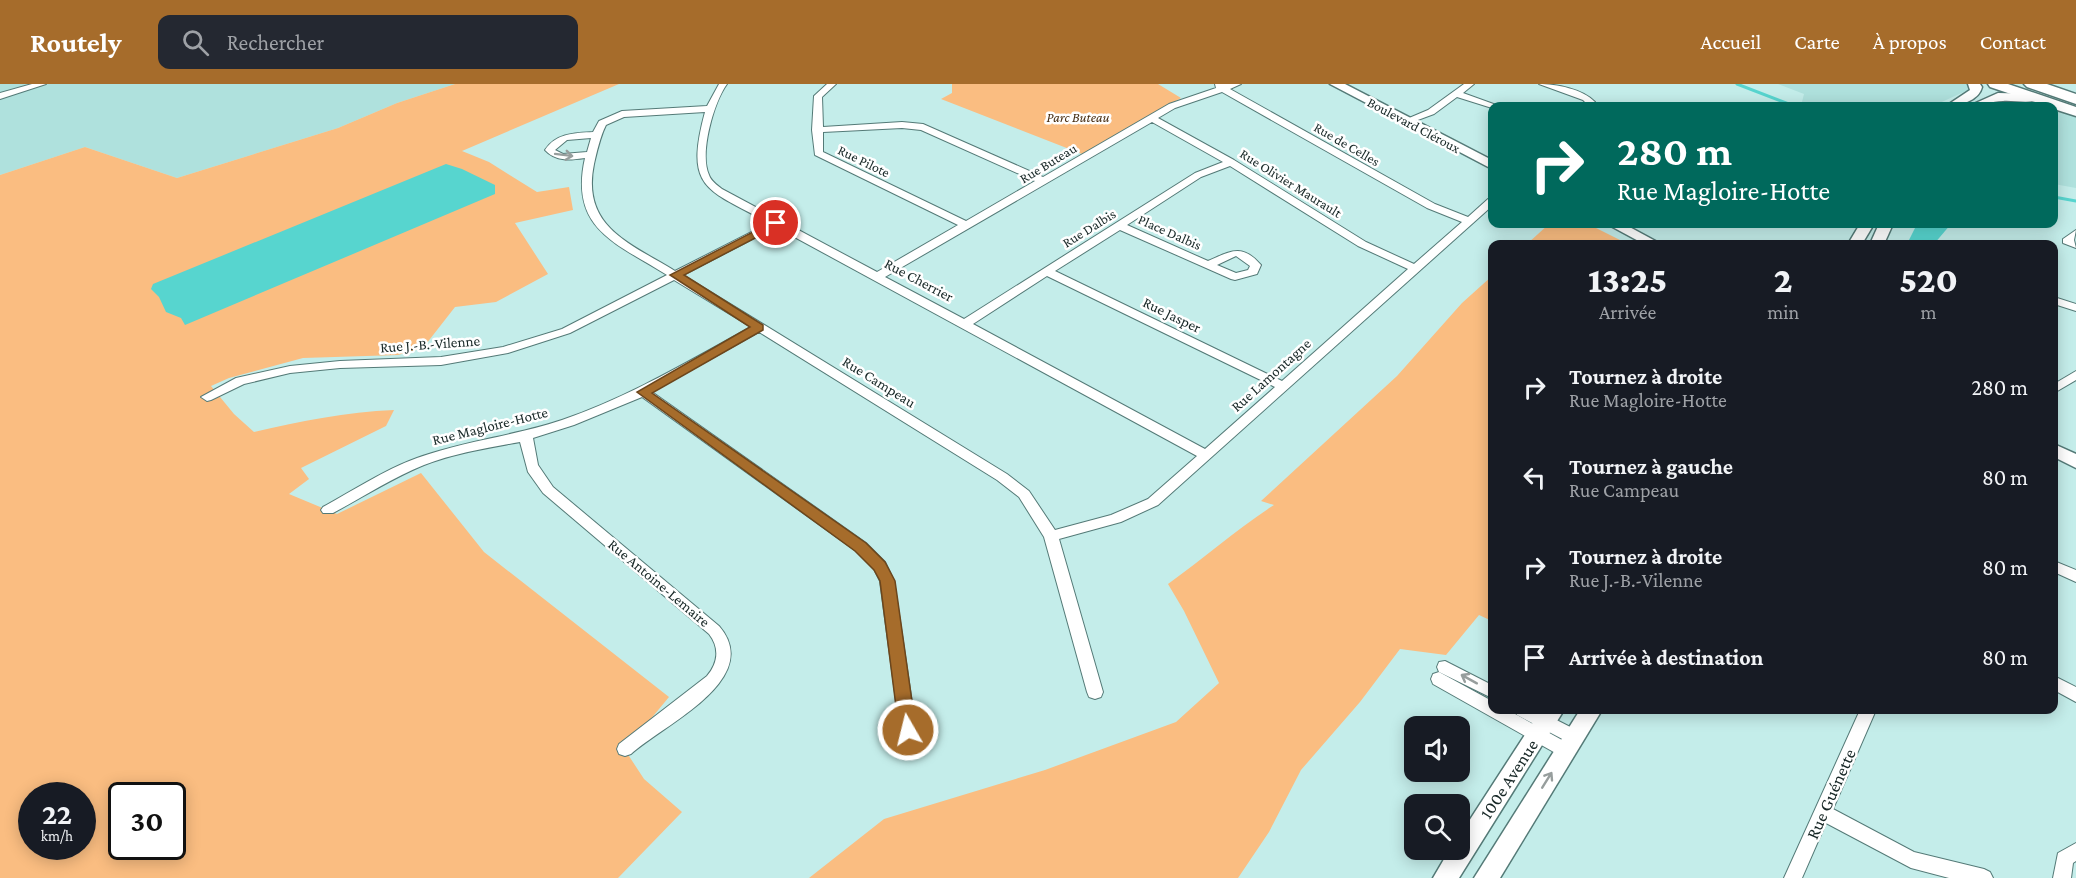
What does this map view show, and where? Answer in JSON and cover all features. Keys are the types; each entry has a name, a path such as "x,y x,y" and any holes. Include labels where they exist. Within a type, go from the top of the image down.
{"highway":[{"path":"2034,91 2076,99"}],"main road":[{"path":"1995,84 2034,91 2056,102"},
{"path":"2058,103 2076,112"}],"street":[{"path":"0,96 42,84"},
{"name":"Rue Cherrier","path":"723,84 710,109 702,170 707,182 718,191 966,323 1206,455"},
{"name":"Rue Pilote","path":"832,84 818,96 818,153 966,225"},
{"name":"Rue Buteau","path":"878,276 1152,118 1218,86 1237,84"},
{"name":"Boulevard Cléroux","path":"1336,84 1488,163"},
{"path":"1407,121 1431,112 1470,84"},
{"path":"1543,84 1586,98 1591,102"},
{"path":"1959,102 1975,92 1974,84"},
{"name":"Rue de Celles","path":"1218,86 1422,201 1469,222"},
{"path":"1985,102 1998,97 2034,91"},
{"path":"1456,94 1488,104"},
{"path":"591,155 565,157 552,153 550,150 557,141 597,135 602,123 622,114 710,109"},
{"name":"Rue Olivier Maurault","path":"1152,118 1231,162 1362,244 1416,269"},
{"path":"817,130 902,125 922,127 1044,181"},
{"name":"Rue Campeau","path":"597,135 585,179 585,199 592,215 603,229 1002,477 1024,494 1051,536 1095,692"},
{"name":"Rue Dalbis","path":"966,323 1198,175 1231,162"},
{"name":"Rue Lamontagne","path":"1051,536 1109,521 1153,502 1488,205"},
{"name":"Rue J.-B.-Vilenne","path":"207,397 238,381 309,365 439,361 502,352 566,331 776,223"},
{"name":"Place Dalbis","path":"1120,226 1208,266"},
{"path":"1622,228 1646,240"},
{"path":"2076,233 2067,242 2076,245"},
{"name":"Rue Jasper","path":"1048,272 1283,386"},
{"path":"2058,301 2076,308"},
{"name":"Rue Magloire-Hotte","path":"328,510 420,462 451,452 526,436 569,422 643,392 759,327"},
{"path":"2058,386 2076,375"},
{"path":"643,392 861,547 880,566 888,581 908,730"},
{"name":"Rue Antoine-Lemaire","path":"526,436 528,459 536,477 548,490 714,630 724,643 721,667 707,686 625,749"},
{"path":"2058,452 2076,462"},
{"path":"2058,568 2076,576"},
{"path":"1488,690 1442,673 1488,695"},
{"path":"2058,685 2076,695"},
{"path":"1528,714 1545,722"},
{"path":"1530,714 1545,722 1569,744"},
{"name":"100e Avenue","path":"1486,878 1588,714"},
{"name":"Rue Guénette","path":"1792,878 1824,813 1866,714"},
{"name":"100e Avenue","path":"1445,878 1545,722"},
{"path":"1824,813 1911,860 1984,878"},
{"path":"2062,878 2064,859 2076,851"}],"shaded area":[{"path":"0,84 455,84 397,103 338,128 177,178 85,147 0,175"},
{"path":"1778,84 1967,84 1968,90 1942,102 1802,102 1804,94"},
{"path":"2058,109 2076,116 2076,188 2058,185"}],"green space":[{"path":"455,84 619,84 462,151 489,162 537,192 569,187 573,210 515,223 548,274 496,302 455,307 423,348 398,355 303,358 229,378 211,386 234,414 254,432 324,418 394,410 386,426 301,468 309,479 289,494 337,514 421,473 484,552 669,697 625,750 644,779 682,812 618,878 0,878 0,175 85,147 177,178 338,128 397,103"},
{"name":"Parc Buteau","path":"952,84 1158,84 1181,98 1082,154 941,99 952,93"},
{"path":"1545,228 1596,228 1620,240 1531,240"},
{"path":"1488,280 1488,619 1479,615 1446,655 1400,649 1360,702 1301,770 1269,832 1238,878 809,878 884,819 1045,770 1176,722 1219,683 1184,611 1168,584 1274,505 1261,501 1397,376 1462,303"}],"water":[{"path":"446,164 495,185 495,194 185,325 181,318 166,312 159,297 151,289 153,284"},
{"path":"1915,228 1948,228 1937,240 1909,240"}],"waterway":[{"path":"1737,84 1784,102"},
{"path":"2058,198 2076,201"}],"route":[{"path":"776,223 676,275 759,327 643,392 861,547 880,566 888,581 908,730"}]}
